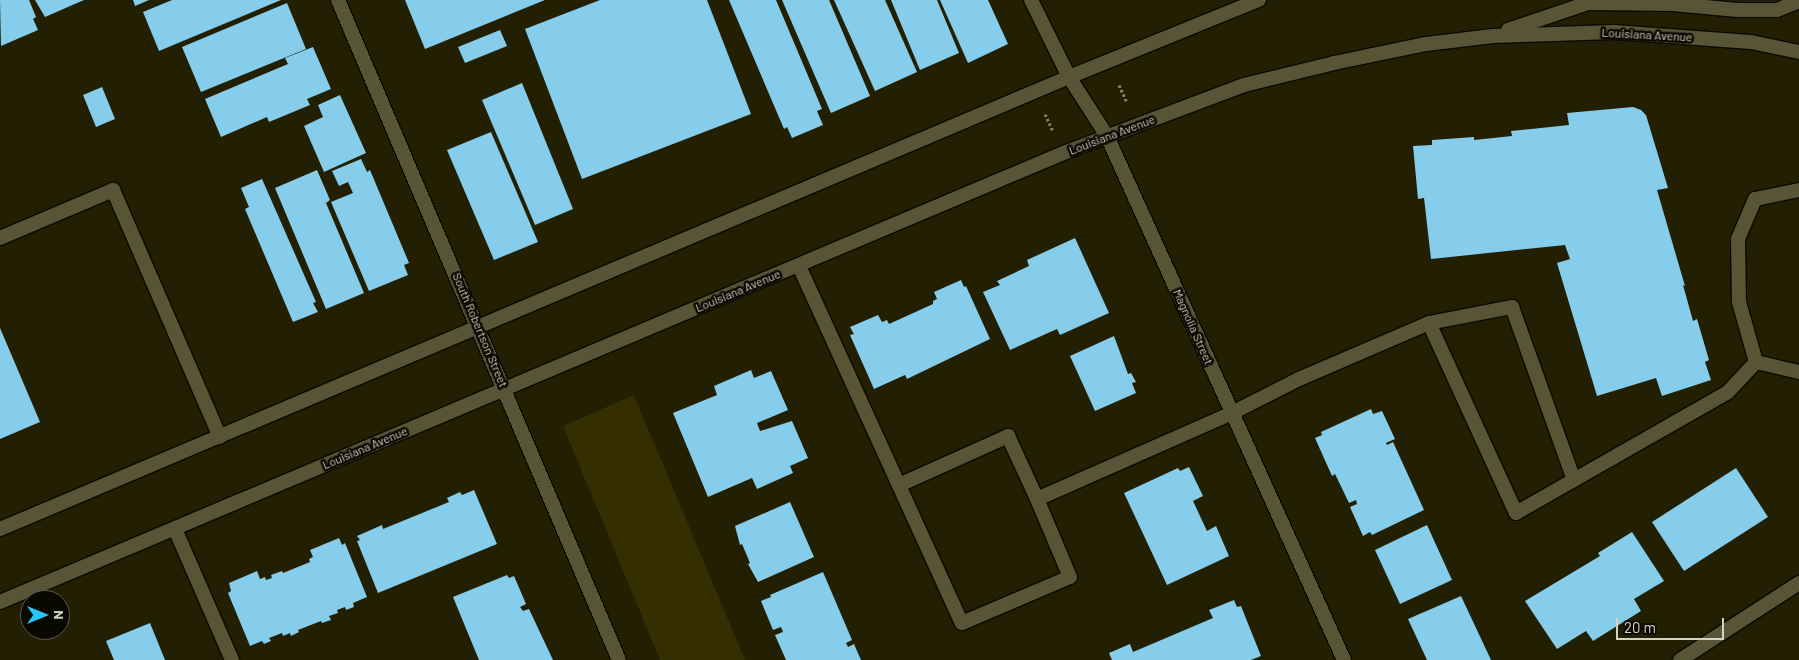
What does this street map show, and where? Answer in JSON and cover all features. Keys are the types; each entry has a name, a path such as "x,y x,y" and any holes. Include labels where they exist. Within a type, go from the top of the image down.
{"street":[{"name":"South Robertson Street","path":"338,0 480,328 619,660"},
{"name":"Magnolia Street","path":"1031,0 1068,78 1106,136 1344,660"},
{"path":"0,529 480,328 1068,78 1259,0"},
{"name":"Louisiana Avenue","path":"1493,36 1588,3 1672,4 1738,10 1778,10 1799,1"},
{"name":"Louisiana Avenue","path":"0,602 1106,136 1244,85 1334,62 1426,44 1493,36 1614,32 1751,42 1799,52"},
{"path":"0,238 113,190 220,437"},
{"path":"1756,362 1740,302 1738,239 1756,199 1799,190"},
{"path":"799,266 962,623 1070,577 1008,436 899,485"},
{"path":"1037,499 1232,413 1299,379 1429,323 1512,307 1574,480"},
{"path":"1429,323 1516,513 1728,392 1756,362"},
{"path":"1756,362 1799,372"},
{"path":"174,528 232,660"},
{"path":"1680,660 1799,583"}],"path":[{"path":"1117,81 1129,107"},
{"path":"1043,109 1056,138"}],"shaded area":[{"path":"634,395 745,660 660,660 563,426"}],"building":[{"path":"0,0 29,0 36,17 33,19 38,30 1,46"},
{"path":"35,0 84,0 45,17"},
{"path":"133,0 149,0 135,6"},
{"path":"172,0 281,0 159,51 143,12"},
{"path":"405,0 545,0 425,49"},
{"path":"600,0 707,0 751,114 582,179 525,29"},
{"path":"729,0 776,0 822,109 817,111 823,125 792,138 787,127 784,129"},
{"path":"782,0 829,0 870,96 831,113"},
{"path":"834,0 885,0 917,72 875,91"},
{"path":"891,0 937,0 959,53 920,70"},
{"path":"940,0 988,0 1008,44 968,63"},
{"path":"287,3 306,49 201,92 182,47"},
{"path":"500,30 507,46 465,63 458,47"},
{"path":"313,47 331,89 307,99 310,105 269,122 267,117 221,137 205,99 288,64 285,58"},
{"path":"522,83 573,209 535,225 482,100"},
{"path":"102,87 115,119 96,127 83,95"},
{"path":"340,95 366,153 324,172 304,126 323,117 318,105"},
{"path":"1633,107 1641,110 1646,115 1668,188 1657,190 1685,286 1683,285 1693,321 1697,319 1709,360 1705,362 1711,380 1662,396 1656,378 1597,396 1557,263 1570,259 1565,245 1431,259 1424,198 1418,199 1413,146 1432,145 1432,140 1474,137 1474,140 1512,136 1511,131 1569,125 1567,113"},
{"path":"491,132 538,242 494,260 447,150"},
{"path":"361,159 367,172 370,170 409,263 404,265 408,275 369,291 331,202 353,193 348,182 339,186 332,171"},
{"path":"317,170 330,200 326,203 364,293 326,309 275,188"},
{"path":"262,179 316,302 313,303 318,312 293,322 245,209 249,207 241,188"},
{"path":"1075,238 1109,313 1060,335 1057,329 1010,350 983,292 1000,285 997,281 1029,266 1027,260"},
{"path":"961,280 964,287 966,286 990,339 907,379 905,375 874,389 850,335 854,334 850,327 878,315 882,322 887,320 889,324 933,304 933,301 937,299 934,292"},
{"path":"0,328 40,422 0,439"},
{"path":"1114,336 1128,374 1131,373 1136,382 1132,383 1136,393 1095,411 1070,356"},
{"path":"751,370 754,378 771,371 788,410 757,423 760,431 792,421 808,458 790,466 793,473 757,489 752,478 708,497 673,413 717,395 714,386"},
{"path":"1371,409 1373,414 1382,411 1395,439 1386,443 1387,445 1393,442 1424,510 1372,535 1370,532 1363,536 1350,507 1357,504 1356,500 1349,503 1335,474 1332,476 1315,438 1322,435 1321,432"},
{"path":"1189,467 1203,496 1193,501 1207,531 1216,526 1229,556 1167,585 1124,493 1178,468 1180,471"},
{"path":"1736,468 1768,517 1684,571 1652,522"},
{"path":"474,490 497,544 378,593 357,541 360,540 357,536 382,525 383,529 449,502 447,498 460,492 462,495"},
{"path":"790,502 814,557 758,582 748,564 750,563 742,544 740,545 735,526"},
{"path":"1427,525 1452,580 1400,604 1375,550"},
{"path":"1632,532 1664,581 1634,599 1641,611 1593,641 1586,631 1557,649 1525,601 1600,556 1598,553"},
{"path":"339,538 342,545 345,543 367,597 353,603 354,607 346,610 345,607 337,610 338,613 329,616 331,620 322,623 321,621 298,630 299,632 291,636 290,633 283,636 282,633 269,638 271,641 264,644 262,641 250,646 228,593 231,591 229,583 257,571 260,579 265,577 266,580 272,578 271,575 282,571 283,573 310,562 309,559 313,557 310,550"},
{"path":"823,572 852,640 846,643 848,647 854,644 861,660 786,660 775,635 783,632 781,627 773,630 761,601 771,597 770,595"},
{"path":"507,575 509,578 514,576 526,604 520,607 523,611 529,609 553,660 479,660 453,597"},
{"path":"1461,596 1491,660 1427,660 1408,619"},
{"path":"1234,600 1237,607 1241,606 1261,656 1251,660 1112,660 1109,653 1130,644 1133,652 1213,618 1209,610"},
{"path":"150,623 165,660 114,660 106,641"}]}
